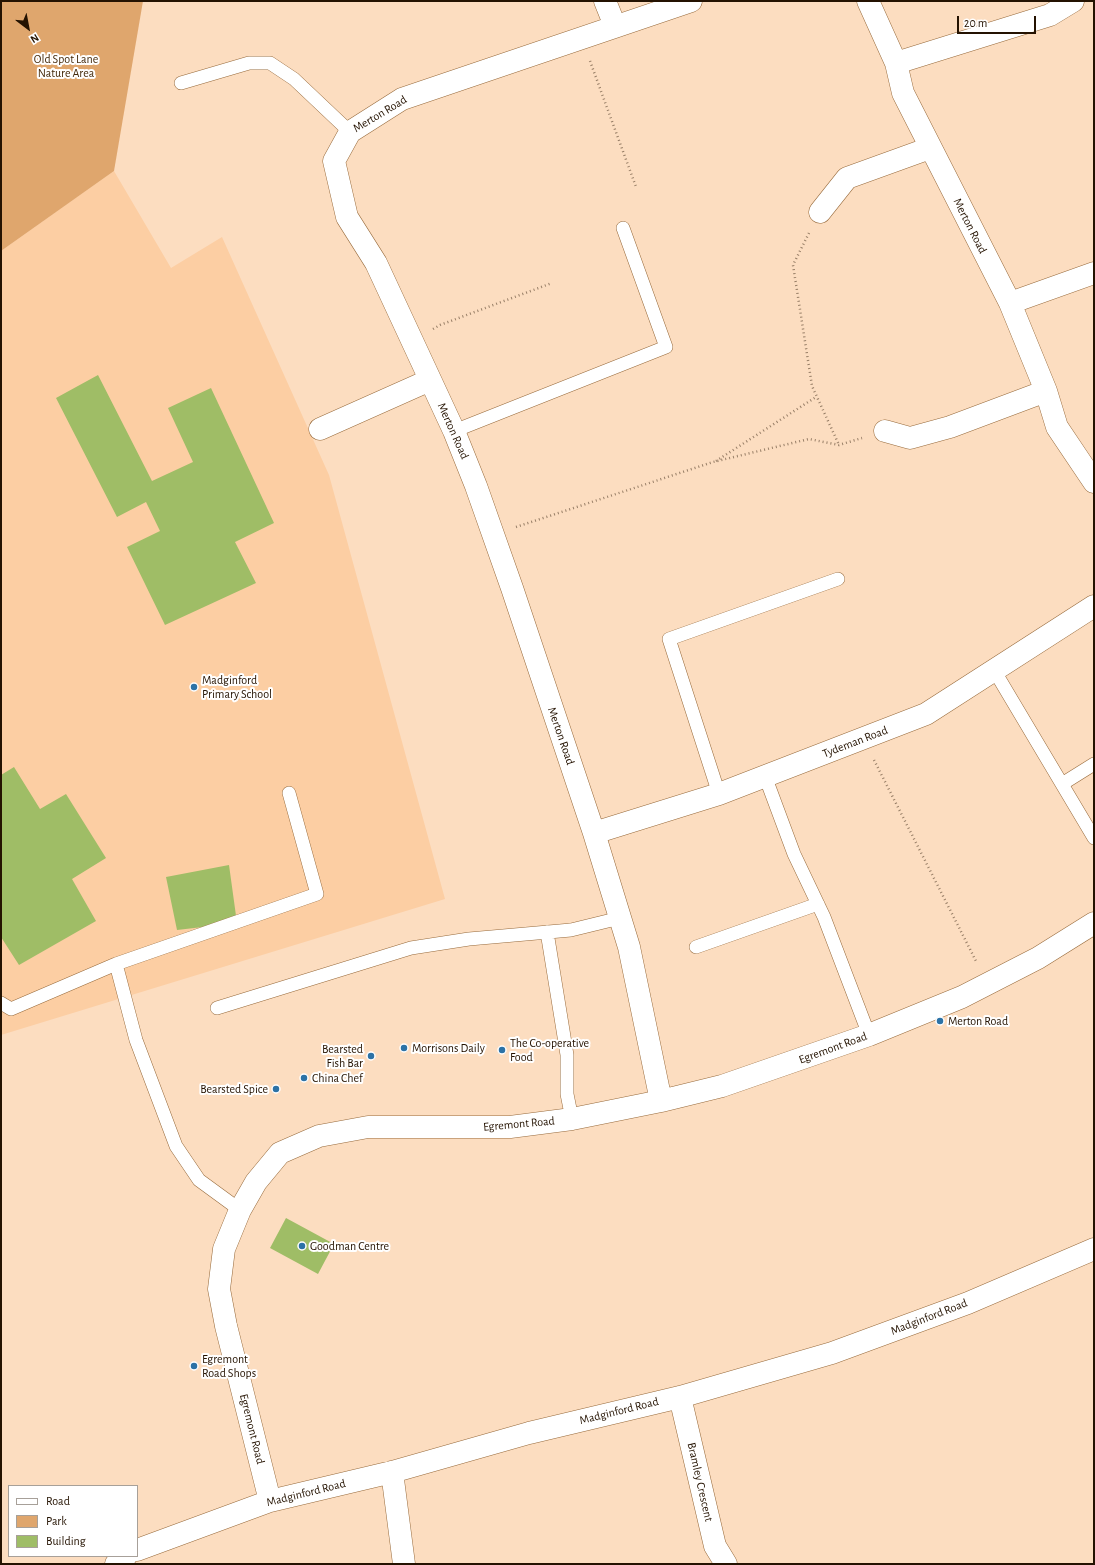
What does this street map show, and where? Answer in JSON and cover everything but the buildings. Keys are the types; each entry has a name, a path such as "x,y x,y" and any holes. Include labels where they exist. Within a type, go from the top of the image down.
{"street":[{"path":"605,1 615,26"},
{"name":"Merton Road","path":"661,1101 629,947 594,833 493,534 454,431 376,263 347,217 334,161 350,132 402,99 691,1"},
{"name":"Merton Road","path":"868,1 896,63 902,93 1010,303 1046,391 1057,427 1094,482"},
{"path":"896,63 1050,15 1073,1"},
{"path":"820,212 847,178 930,148"},
{"path":"1010,303 1094,273"},
{"path":"320,429 430,380"},
{"path":"885,431 910,438 950,427 1046,391"},
{"name":"Tydeman Road","path":"594,833 718,794 926,714 1094,606"},
{"name":"Egremont Road","path":"270,1501 226,1326 219,1289 224,1249 240,1210 256,1182 280,1153 319,1136 368,1127 510,1126 572,1119 661,1101 722,1086 869,1035 962,997 1038,958 1094,923"},
{"name":"Madginford Road","path":"138,1550 270,1501 392,1472 529,1433 680,1397 832,1353 968,1303 1094,1248"},
{"name":"Bramley Crescent","path":"680,1397 715,1546 726,1564"},
{"path":"392,1472 404,1564"},
{"path":"116,1564 125,1557"}],"lane":[{"path":"181,82 249,63 270,63 294,79 350,132"},
{"path":"454,431 666,347 623,228"},
{"path":"718,794 669,639 838,579"},
{"path":"994,670 1094,838"},
{"path":"1062,784 1094,764"},
{"path":"765,776 794,854 818,904 869,1035"},
{"path":"1,1003 11,1008 116,964 317,894 289,793"},
{"path":"696,947 818,904"},
{"path":"217,1008 411,948 469,939 571,930 620,918"},
{"path":"547,932 566,1055 567,1094 572,1119"},
{"path":"116,964 136,1040 176,1146 199,1180 240,1210"}],"path":[{"path":"582,38 636,187"},
{"path":"820,212 793,265 812,386 839,445"},
{"path":"415,349 436,327 552,283"},
{"path":"713,462 816,396"},
{"path":"493,534 713,462 809,438 839,445 885,431"},
{"path":"863,738 987,984"}],"shaded area":[{"name":"Madginford Primary School","path":"114,171 171,268 222,237 329,475 445,899 1,1035 1,251"}],"green space":[{"name":"Old Spot Lane Nature Area","path":"1,1 143,1 114,171 1,251"}],"place":[{"name":"Madginford Primary School","path":"194,687"},
{"name":"Merton Road","path":"940,1021"},
{"name":"Morrisons Daily","path":"404,1048"},
{"name":"The Co-operative Food","path":"502,1050"},
{"name":"Bearsted Fish Bar","path":"371,1056"},
{"name":"China Chef","path":"304,1078"},
{"name":"Bearsted Spice","path":"276,1089"},
{"name":"Goodman Centre","path":"302,1246"},
{"name":"Egremont Road Shops","path":"194,1366"}]}
